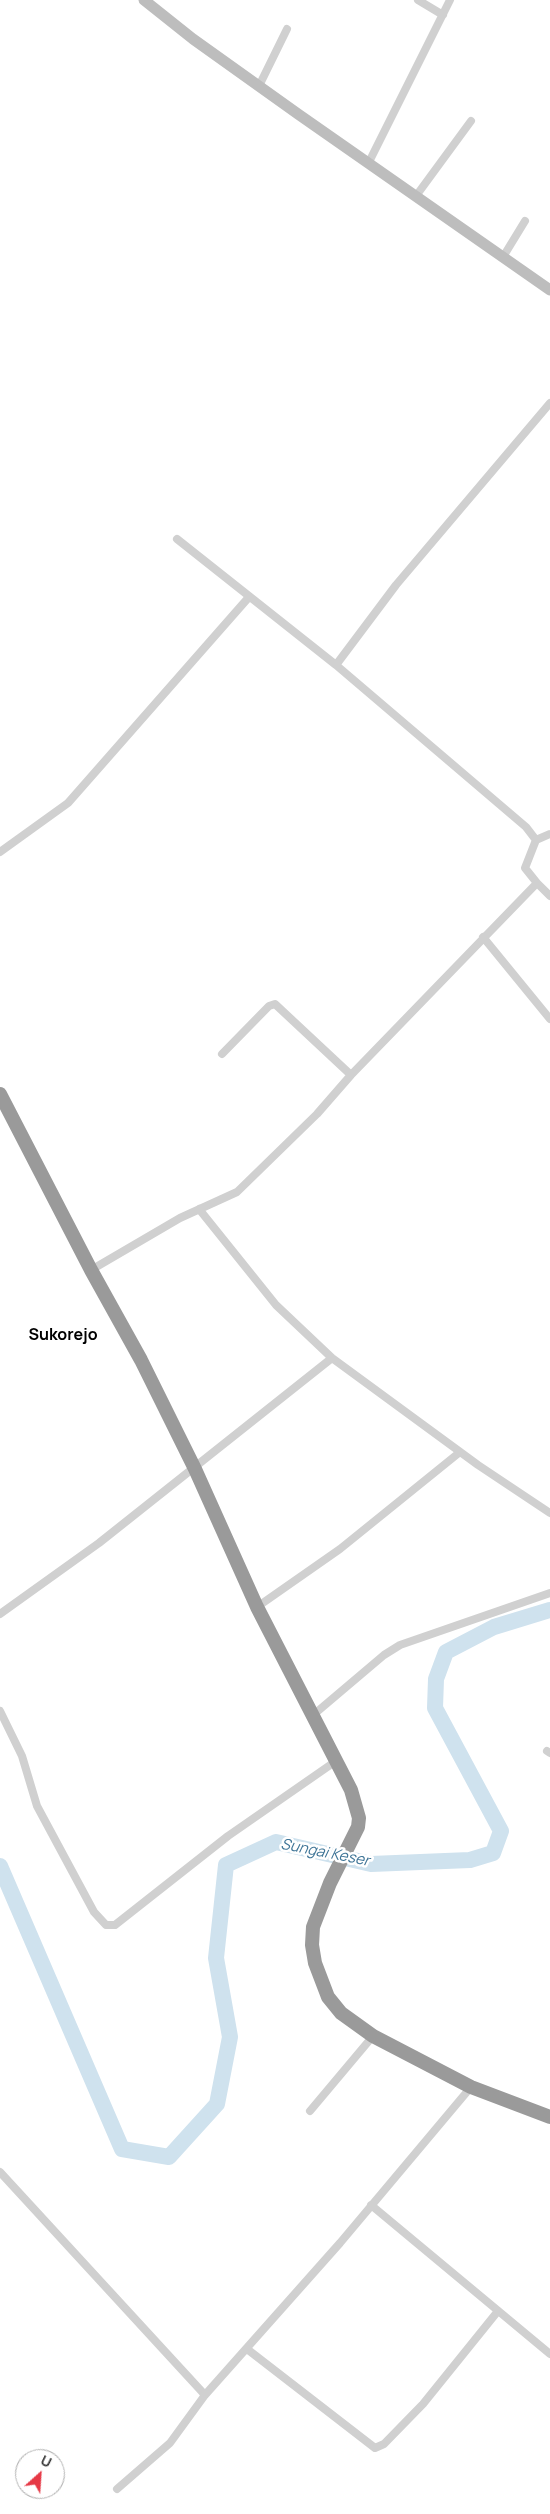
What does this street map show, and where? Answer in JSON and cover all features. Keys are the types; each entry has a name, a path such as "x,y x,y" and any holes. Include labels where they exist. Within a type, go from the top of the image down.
{"highway":[{"path":"0,1094 91,1270 141,1360 195,1469 257,1607 351,1790 359,1818 358,1827 330,1883 313,1927 312,1945 315,1963 333,2005 373,2036 471,2087 550,2117"}],"street":[{"path":"145,0 259,86 550,290"},
{"path":"418,0 443,15"},
{"path":"369,162 450,0"},
{"path":"259,86 287,29"},
{"path":"416,196 471,121"},
{"path":"503,257 525,221"},
{"path":"336,664 396,585 550,403"},
{"path":"177,539 336,664 526,826 536,840"},
{"path":"0,852 68,802 249,597"},
{"path":"550,834 536,840 525,868 536,883 550,896"},
{"path":"91,1270 180,1218 237,1192 317,1114 351,1075 536,883"},
{"path":"483,937 550,1019"},
{"path":"222,1054 268,1006 275,1004 351,1075"},
{"path":"199,1209 276,1305 332,1358 460,1452 550,1513"},
{"path":"0,1614 99,1543 195,1469 332,1358"},
{"path":"257,1607 340,1550 460,1452"},
{"path":"312,1716 384,1655 400,1645 550,1593"},
{"path":"0,1711 22,1756 41,1814 94,1912 106,1925 115,1925 228,1836 336,1761"},
{"path":"310,2111 373,2036"},
{"path":"117,2489 170,2444 205,2395 248,2349 471,2087"},
{"path":"0,2172 205,2395"},
{"path":"371,2205 547,2352 550,2343"},
{"path":"248,2349 375,2448 384,2444 423,2404 498,2311"}],"waterway":[{"name":"Sungai Keser","path":"0,1866 122,2149 169,2157 217,2104 230,2037 216,1958 226,1865 276,1842 371,1864 470,1860 493,1853 501,1831 435,1708 436,1679 446,1652 494,1627 550,1610"}],"district":[{"name":"Sukorejo","path":"63,1336"}]}
